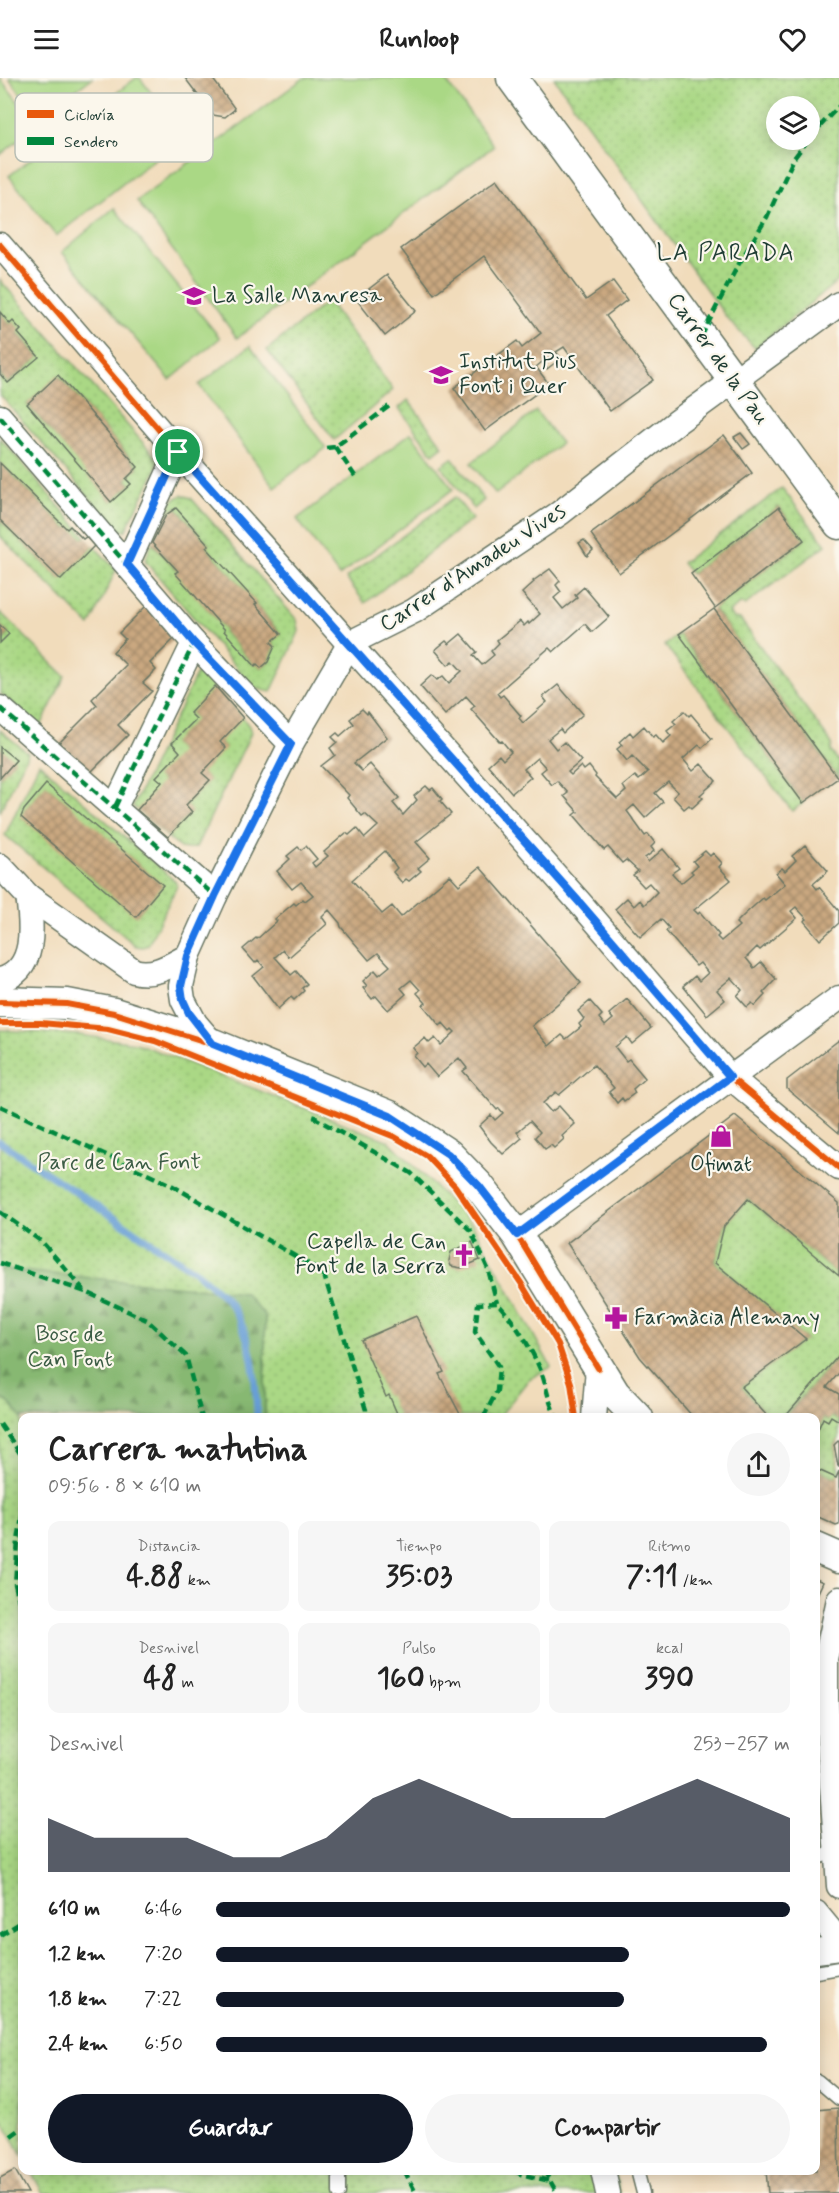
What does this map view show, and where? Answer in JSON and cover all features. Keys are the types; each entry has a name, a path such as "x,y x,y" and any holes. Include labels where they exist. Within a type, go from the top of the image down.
{"street":[{"name":"Carrer de la Pau","path":"512,78 839,524"},
{"path":"0,245 178,452 580,903 730,1077 839,1168"},
{"name":"Carrer d'Amadeu Vives","path":"350,644 414,611 560,513 677,422 839,304"},
{"path":"0,417 194,643 291,744"},
{"path":"127,564 178,452"},
{"path":"116,807 194,643"},
{"path":"213,1044 189,1013 183,1000 181,986 188,956 215,896 291,744 350,644"},
{"path":"0,708 116,807 215,896"},
{"path":"0,866 28,896 134,971 144,974 156,972 188,956"},
{"path":"0,980 18,971 26,958 30,943 28,896"},
{"path":"517,1235 839,998"},
{"path":"0,1002 38,1002 84,1006 114,1013 213,1044 390,1116 448,1154 479,1186 517,1235 615,1394 633,1413"},
{"path":"594,1413 598,1368"},
{"path":"820,1550 839,1558"},
{"path":"839,1599 826,1660 826,1855 839,1886"},
{"path":"820,1918 839,1941"},
{"path":"820,1950 839,1948"},
{"path":"604,2175 608,2193"}],"lane":[{"path":"820,1971 839,1968"},
{"path":"820,2082 839,2099"},
{"path":"339,2175 339,2193"},
{"path":"638,2175 643,2193"}],"green space":[{"path":"0,78 15,97 15,143 0,155"},
{"path":"9,78 92,78 72,93 20,93"},
{"path":"136,78 140,78 151,93 117,93"},
{"path":"304,78 444,78 494,146 237,338 137,201 190,162 213,162 213,145"},
{"path":"554,78 839,78 839,280 755,348 727,318"},
{"path":"27,162 151,162 56,236 9,176"},
{"path":"114,208 220,338 170,380 62,252"},
{"path":"0,280 158,460 155,472 125,531 116,528 0,395 0,374 8,383 39,357 18,333 20,330 13,322 10,324 0,312","holes":["59,376 138,467 126,479 130,485 112,501 27,404"]},
{"path":"328,301 393,390 334,440 267,350"},
{"path":"250,346 326,448 274,487 199,385"},
{"path":"408,400 443,446 433,454 399,408"},
{"path":"536,411 561,443 496,494 471,463"},
{"path":"411,433 453,489 339,576 297,519"},
{"path":"0,438 86,537 83,539 70,527 67,529 0,463"},
{"path":"452,458 484,500 474,509 441,466"},
{"path":"782,488 826,545 745,605 740,604 729,612 733,618 740,619 832,744 831,751 839,762 838,778 714,609 804,540 779,507 691,574 682,563"},
{"path":"182,495 191,498 297,620 299,631 271,692 254,688 145,561 152,543 178,571 225,630 224,632 254,665 257,664 261,668 268,662 275,646 271,642 281,634 206,547 209,544 176,508 166,515 173,500"},
{"path":"455,497 472,519 365,603 346,578"},
{"path":"0,520 61,580 94,546 116,570 90,626 0,536"},
{"path":"0,612 65,676 40,728 0,693 0,643 9,634 0,625"},
{"path":"679,634 803,803 792,811 665,645"},
{"path":"201,671 243,718 251,733 196,847 188,849 180,848 133,806 197,673"},
{"path":"0,730 28,753 0,812"},
{"path":"39,763 175,881 177,886 148,945 136,946 5,835"},
{"name":"Parc de Can Font","path":"0,1030 79,1035 136,1043 389,1141 473,1225 551,1367 529,1379 502,1413 265,1413 265,1317 94,1279 0,1269"},
{"path":"748,1199 839,1276 839,1355 788,1413 765,1413 741,1387 805,1339 715,1263 724,1226"},
{"name":"Bosc de Can Font","path":"0,1269 245,1293 265,1316 265,1413 18,1413 0,1397"},
{"path":"0,1397 18,1413 18,2149 0,2115"},
{"path":"831,1416 839,1421 839,1439 834,1445 839,1472 836,1478 820,1471 820,1425 823,1418 828,1421"},
{"path":"33,2175 616,2175 619,2193 43,2193"}],"building":[{"path":"185,78 212,78 235,109 225,117 213,115 213,93 196,93"},
{"path":"497,179 586,300 613,281 627,300 606,316 653,380 610,411 564,347 556,352 561,358 547,369 542,362 536,367 549,384 485,431 454,388 517,341 522,348 541,333 484,256 434,294 401,249"},
{"path":"387,275 416,311 385,336 356,299"},
{"path":"0,312 10,324 13,321 21,330 18,333 39,357 8,383 0,374"},
{"path":"58,375 138,467 126,479 131,484 111,502 27,404"},
{"path":"741,433 750,444 743,449 734,437"},
{"path":"724,435 752,473 619,573 591,534"},
{"path":"0,463 67,529 70,526 94,546 61,580 0,520"},
{"path":"779,507 804,540 715,608 691,574"},
{"path":"176,508 209,545 206,547 257,603 255,604 281,634 271,642 275,646 268,662 261,668 257,664 255,666 224,631 175,573 178,571 152,543 166,515"},
{"path":"584,540 593,550 587,556 579,543"},
{"path":"550,569 560,581 556,585 561,592 554,598 563,609 577,598 575,595 584,587 609,617 592,632 585,624 553,652 549,648 497,693 500,697 503,695 521,716 519,718 523,723 547,702 543,697 558,685 583,714 563,733 560,729 548,739 556,749 564,742 581,761 568,772 571,775 581,766 584,770 589,766 596,775 595,777 617,799 626,791 623,786 635,776 639,780 648,772 632,756 627,761 617,749 622,745 619,742 630,732 633,736 644,726 653,737 656,735 663,743 671,736 667,731 676,724 673,721 684,711 689,716 691,714 712,739 702,748 699,745 683,759 693,771 701,764 716,781 700,795 703,798 692,808 689,805 684,809 673,797 678,792 668,782 655,793 663,802 645,818 634,805 627,811 645,836 648,834 655,843 651,847 654,851 645,858 648,862 663,849 679,868 672,873 681,883 693,873 691,871 697,866 693,861 705,851 710,856 713,853 722,863 719,867 731,880 694,910 698,914 700,912 719,935 717,937 721,941 739,926 736,923 745,914 763,898 765,900 785,884 776,873 782,868 785,871 796,860 792,856 805,845 828,871 813,884 817,889 819,887 839,911 839,923 820,940 804,921 807,919 796,907 791,911 797,918 760,950 757,947 746,958 754,968 761,962 776,979 755,1006 752,1003 747,1007 737,996 742,990 731,978 717,990 725,1000 707,1015 683,986 695,976 699,981 708,973 700,963 696,966 666,931 669,928 661,919 640,937 615,909 627,898 634,906 640,900 644,905 657,892 649,883 644,887 633,875 638,871 626,860 622,863 608,847 604,850 574,815 578,812 564,796 568,793 557,781 552,785 541,772 546,768 537,758 524,769 531,777 512,793 488,765 499,755 503,760 511,752 471,709 475,706 466,696 445,715 420,686 432,675 437,680 443,676 449,683 462,671 453,661 448,665 435,650 446,641 449,644 461,634 477,652 473,655 482,665 494,655 491,651 499,643 497,640 520,621 524,626 528,622 529,624 540,614 522,593 533,581"},
{"path":"146,606 174,639 150,663 156,670 143,683 152,691 118,725 128,735 91,772 59,743 97,705 92,699 126,665 113,652 125,639 119,633"},
{"path":"714,609 838,778 803,803 679,634"},
{"path":"0,625 9,634 0,643"},
{"path":"215,686 243,718 220,742 226,748 202,773 210,780 186,805 192,812 168,837 137,810 162,782 156,777 180,752 172,743 196,719 190,713"},
{"path":"362,709 367,714 368,712 387,737 354,763 362,771 370,764 399,798 393,803 403,815 417,800 414,796 426,786 430,790 433,788 451,814 416,842 430,858 418,868 421,871 409,881 406,879 402,883 393,872 397,868 385,851 352,880 382,914 392,906 401,917 450,875 459,885 480,867 581,983 532,1026 549,1046 562,1035 566,1039 581,1027 579,1024 584,1019 578,1011 590,1001 602,1015 599,1018 605,1026 613,1019 609,1014 627,999 651,1028 632,1044 627,1037 615,1047 626,1061 629,1059 645,1078 633,1089 635,1093 624,1101 622,1098 617,1103 609,1092 614,1088 594,1065 559,1095 556,1092 543,1103 551,1112 559,1106 575,1124 562,1136 564,1139 554,1148 551,1145 545,1149 535,1137 540,1132 530,1121 517,1132 522,1138 503,1154 491,1142 479,1126 491,1115 495,1120 503,1113 499,1108 497,1110 463,1071 467,1068 459,1058 437,1077 426,1064 423,1067 414,1056 417,1053 413,1048 425,1038 429,1043 435,1038 441,1045 455,1032 452,1029 450,1031 443,1023 440,1026 423,1005 426,1003 417,993 420,990 411,980 401,988 406,994 388,1010 376,996 372,999 363,988 367,986 363,981 375,970 379,975 390,966 378,953 369,960 329,910 322,917 327,924 289,957 283,950 275,957 291,975 296,971 307,984 302,988 304,991 294,1000 291,997 278,1009 253,976 264,967 258,960 255,963 243,949 277,921 275,919 294,903 296,905 313,895 301,882 292,889 277,871 290,859 287,856 298,847 301,850 306,846 317,859 312,863 315,867 328,856 324,852 346,833 349,835 357,828 365,838 378,826 365,814 362,816 347,798 349,795 321,766 335,755 330,748 337,742 332,737 337,733 340,736 354,724 350,719"},
{"path":"0,747 16,760 0,778"},
{"path":"46,784 163,885 136,917 21,817 24,810"},
{"path":"839,1040 839,1133 787,1089 787,1080"},
{"path":"735,1116 839,1203 839,1276 748,1199 724,1226 715,1263 806,1339 741,1387 764,1413 690,1413 640,1357 567,1243"},
{"name":"Capella de Can Font de la Serra","path":"472,1242 480,1260 461,1268 451,1266 449,1261 451,1252"},
{"path":"416,1316 444,1372 439,1374 459,1413 397,1413 389,1395 386,1397 361,1340"},
{"path":"839,1355 839,1373 827,1387 839,1394 839,1421 831,1416 828,1421 823,1418 820,1425 820,1413 788,1413"},
{"path":"839,1440 839,1466 838,1466 834,1445"},
{"path":"820,1471 836,1478 839,1471 839,1524 836,1525 820,1518"},
{"path":"838,2108 839,2193 768,2193 766,2175 820,2175 820,2110"},
{"path":"15,2170 28,2193 0,2193 0,2178"}],"waterway":[{"path":"0,1142 199,1274 227,1300 243,1326 248,1341 256,1388 257,1413"}],"marked path":[{"path":"820,126 839,106"},
{"path":"701,337 737,267 767,217 794,158 800,150"},
{"path":"326,448 335,447 392,404"},
{"path":"0,417 194,643 291,744"},
{"path":"335,447 355,476"},
{"path":"127,564 178,452"},
{"path":"115,807 194,643"},
{"path":"0,708 215,896"},
{"path":"320,1102 315,1118 411,1173 471,1231 488,1269 497,1303"},
{"path":"0,1106 171,1185 323,1272 366,1413"},
{"path":"0,1212 42,1242 84,1290"},
{"path":"0,1263 86,1292 147,1320 186,1356 201,1413"},
{"path":"486,1413 497,1391 499,1367 475,1332 478,1304 497,1303 516,1327 534,1356 555,1413"},
{"path":"0,1424 18,1450"},
{"path":"18,1541 15,1584 18,1597"},
{"path":"0,1935 18,1924"},
{"path":"11,2136 18,2131"},
{"path":"407,2175 416,2193"},
{"path":"524,2175 550,2181"},
{"path":"547,2175 557,2193"}],"cycle path":[{"path":"0,245 178,452 580,903 730,1077 839,1168"},
{"path":"0,1002 67,1004 114,1013 213,1044 390,1116 448,1154 479,1186 517,1235 598,1368"},
{"path":"0,1023 41,1023 108,1029 155,1041 395,1137 427,1156 455,1186 521,1283 558,1344 571,1383 575,1413"}],"place":[{"name":"La Salle Manresa","path":"194,296"},
{"name":"Institut Pius Font i Quer","path":"441,375"},
{"name":"Ofimat","path":"721,1136"},
{"name":"Capella de Can Font de la Serra","path":"464,1255"},
{"name":"Farmàcia Alemany","path":"616,1318"}],"district":[{"name":"LA PARADA","path":"726,253"}],"route":[{"path":"178,452 580,903 730,1077 517,1235 479,1186 448,1154 390,1116 326,1088 213,1044 195,1023 183,1000 181,986 188,956 215,896 291,744 194,643 127,564 178,452"}]}
